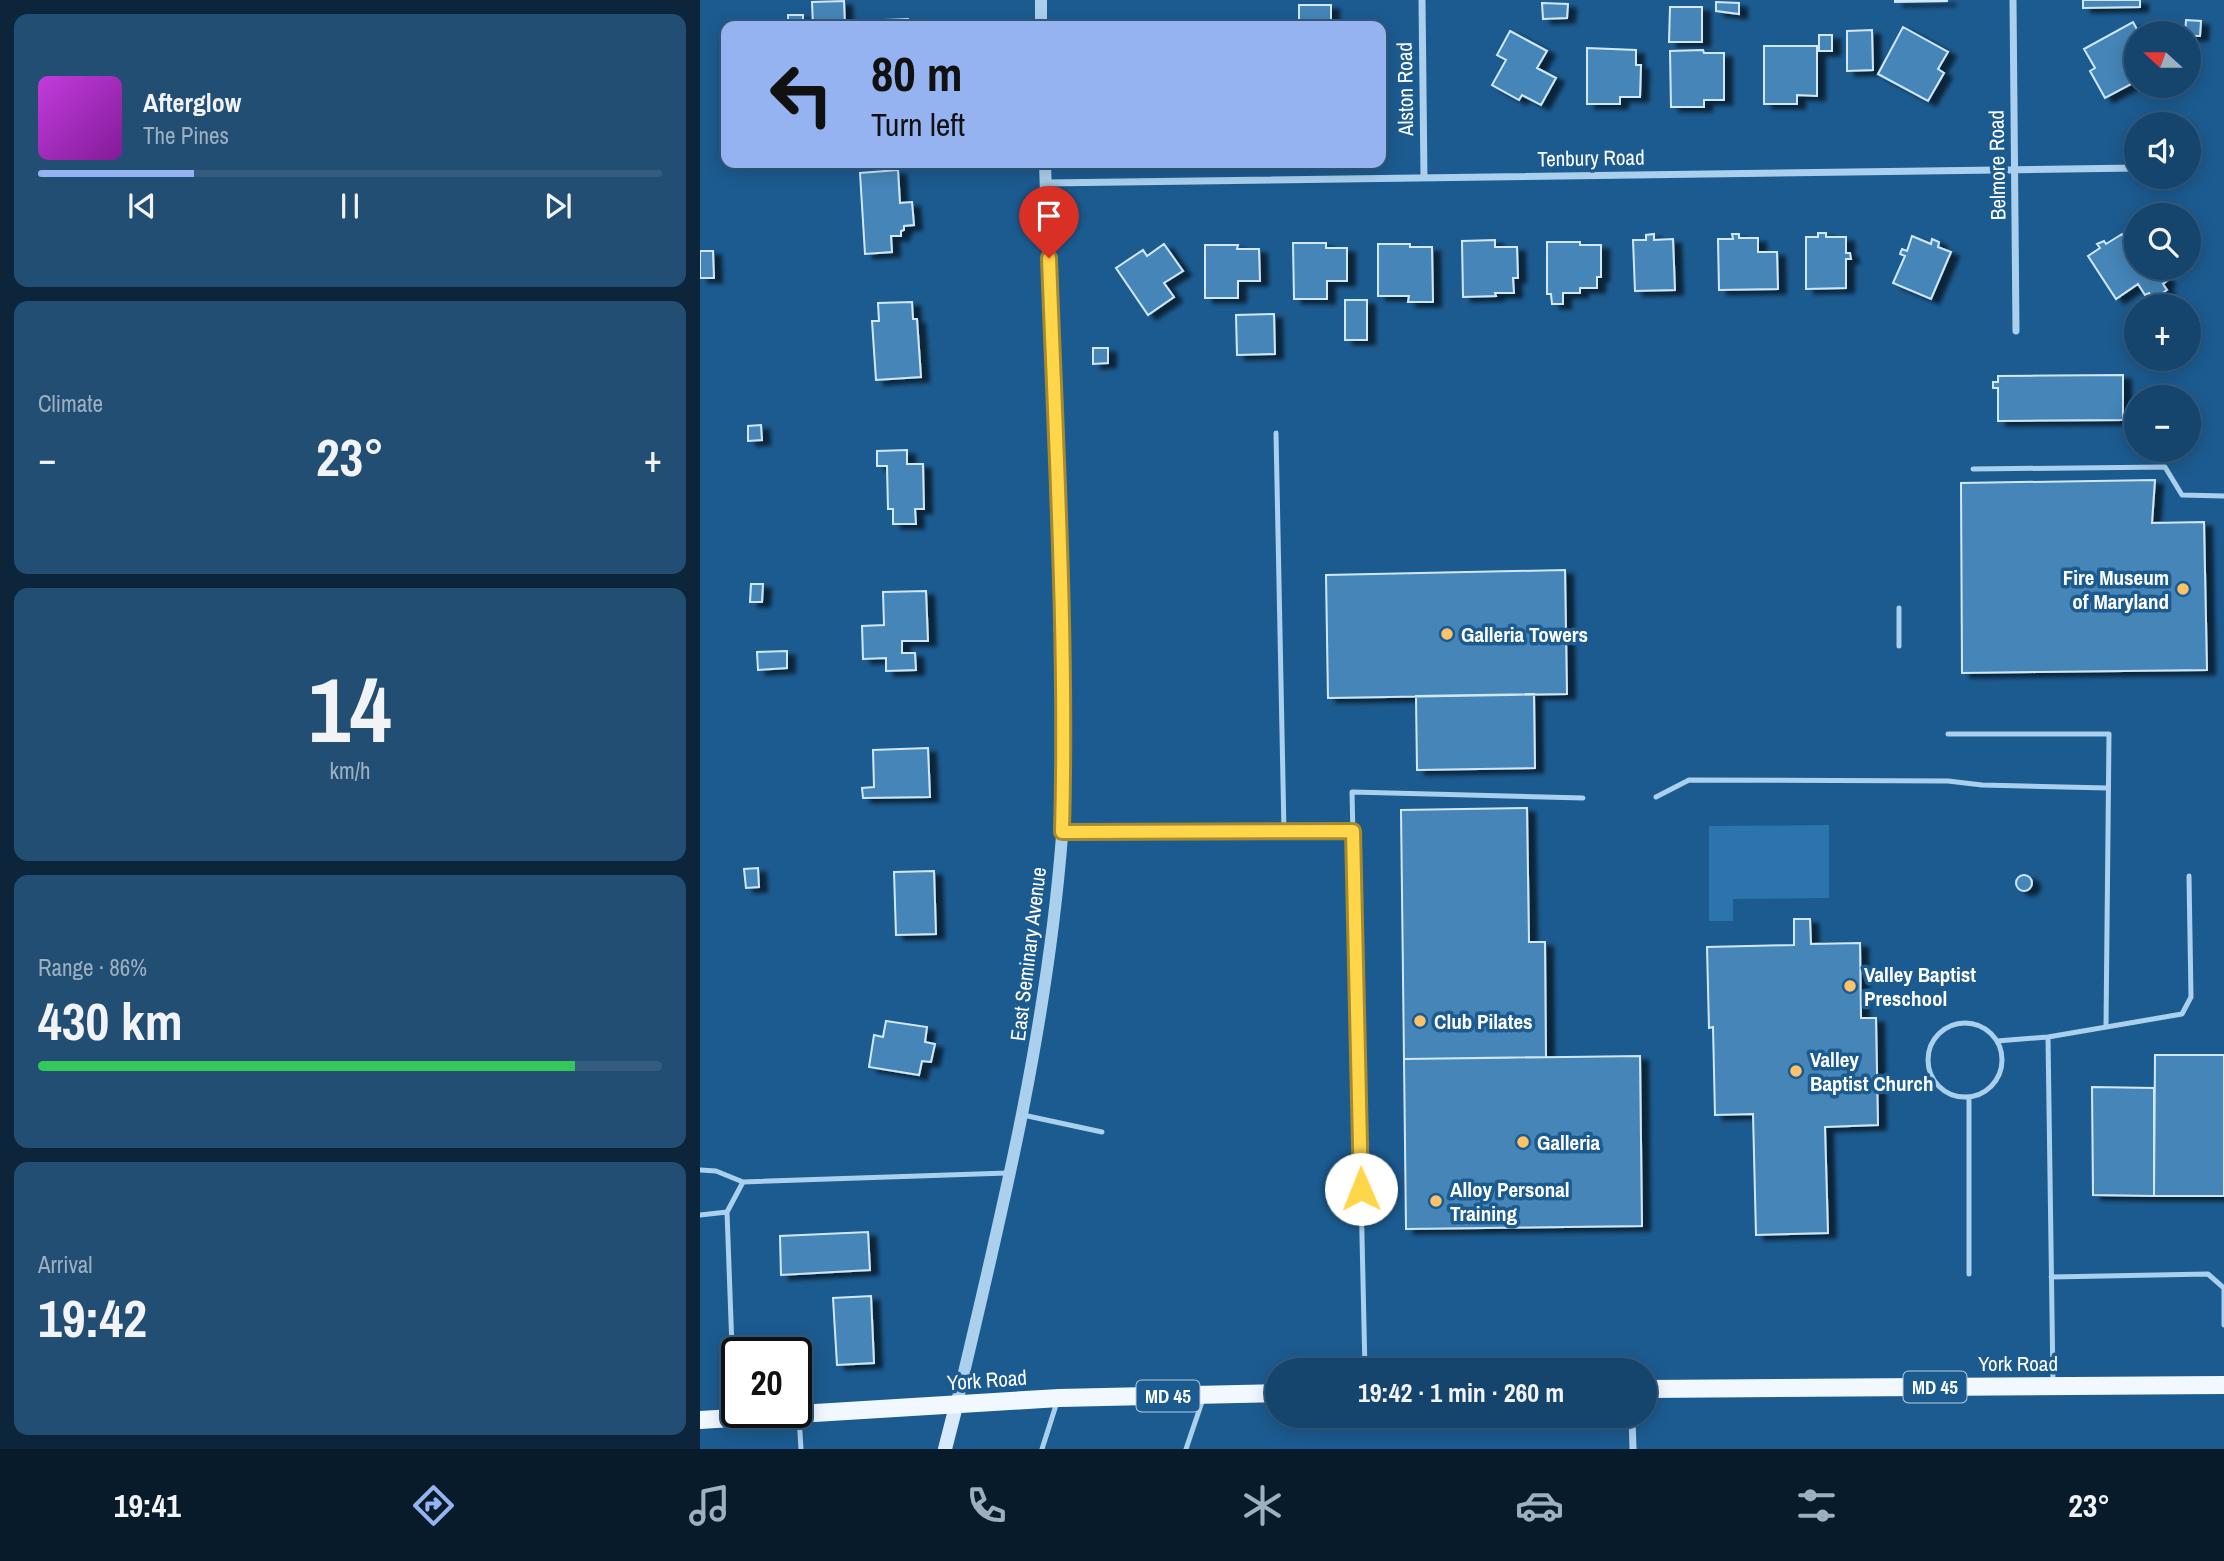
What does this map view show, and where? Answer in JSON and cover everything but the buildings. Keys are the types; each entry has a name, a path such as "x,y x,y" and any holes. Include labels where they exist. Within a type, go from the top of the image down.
{"main road":[{"name":"York Road","path":"1657,1389 2224,1384"},
{"name":"York Road","path":"812,1413 1059,1398 1265,1393"},
{"path":"945,1449 956,1406"},
{"name":"York Road","path":"700,1420 721,1419"}],"street":[{"path":"1041,0 1041,21"},
{"name":"Alston Road","path":"1422,0 1424,178"},
{"name":"Belmore Road","path":"2012,0 2017,331"},
{"name":"Tenbury Road","path":"1046,183 2124,167"},
{"name":"East Seminary Avenue","path":"956,1406 1023,1115 1047,979 1062,832 1064,771 1059,541 1045,168"},
{"path":"1632,1428 1633,1449"}],"lane":[{"path":"1276,433 1284,832"},
{"path":"1973,469 2165,467 2182,495 2224,496"},
{"path":"1899,608 1899,646"},
{"path":"1948,734 2109,734 2106,1027"},
{"path":"1656,797 1689,780 1948,781 1982,785 2107,788"},
{"path":"1365,1358 1352,792 1583,797"},
{"path":"1062,832 1353,831"},
{"path":"1997,1041 2048,1037 2182,1014 2191,997 2189,876"},
{"path":"1969,1023 1980,1026 1997,1041 2001,1053 2002,1065 1991,1087 1981,1094 1969,1097 1958,1097 1937,1086 1928,1065 1931,1043 1947,1026 1969,1023"},
{"path":"2048,1037 2053,1386"},
{"path":"1969,1097 1969,1274"},
{"path":"1023,1115 1102,1132"},
{"path":"700,1170 716,1171 743,1182 1011,1172"},
{"path":"732,1337 727,1212 743,1182"},
{"path":"700,1215 727,1212"},
{"path":"2051,1277 2207,1274 2224,1287 2224,1325"},
{"path":"1186,1449 1204,1395"},
{"path":"1042,1449 1059,1398"},
{"path":"800,1428 801,1449"}],"shaded area":[{"path":"1829,825 1829,898 1733,899 1733,921 1709,921 1709,826"}],"place":[{"name":"Fire Museum of Maryland","path":"2183,589"},
{"name":"Galleria Towers","path":"1447,634"},
{"name":"Valley Baptist Preschool","path":"1850,986"},
{"name":"Club Pilates","path":"1420,1021"},
{"name":"Valley Baptist Church","path":"1796,1071"},
{"name":"Galleria","path":"1523,1142"},
{"name":"Alloy Personal Training","path":"1436,1201"}],"route":[{"path":"1049,258 1064,771 1062,832 1353,831 1361,1189"}]}
